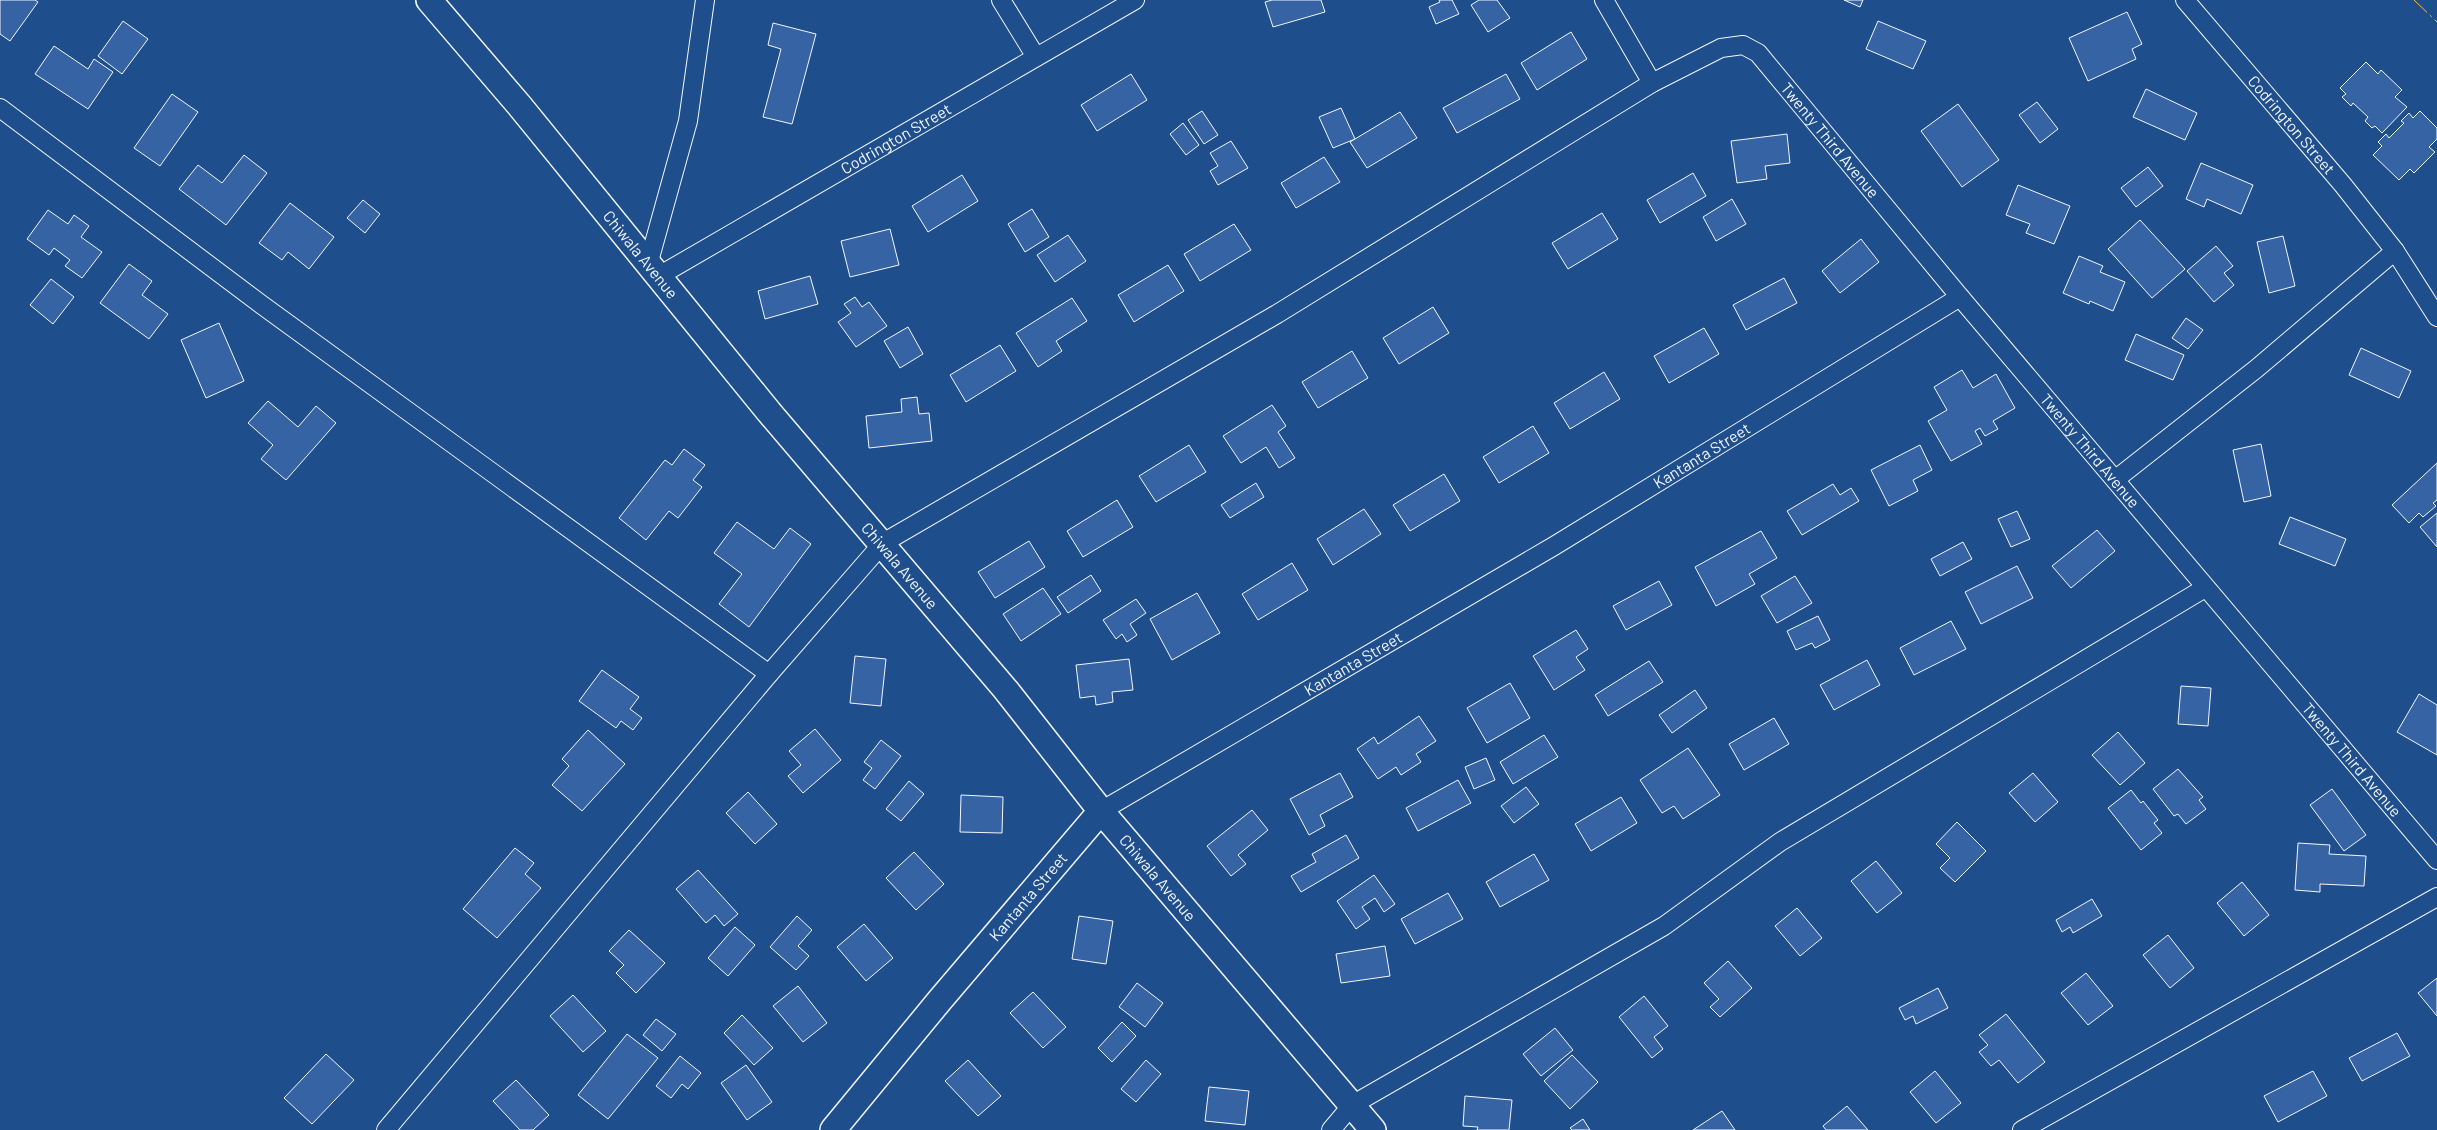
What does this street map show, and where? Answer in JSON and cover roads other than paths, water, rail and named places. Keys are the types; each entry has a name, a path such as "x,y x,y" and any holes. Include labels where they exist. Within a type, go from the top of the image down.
{"main road":[{"name":"Chiwala Avenue","path":"429,0 519,105 652,271 769,412 883,543 1006,690 1102,811 1373,1130"},
{"name":"Kantanta Street","path":"833,1130 940,1000 1102,811"}],"street":[{"path":"652,271 688,121 705,0"},
{"path":"1000,0 1036,57"},
{"name":"Codrington Street","path":"652,271 1135,0"},
{"path":"386,1130 768,674 883,543 1277,314 1652,83 1604,0"},
{"name":"Codrington Street","path":"2186,0 2343,185 2395,251 2437,317"},
{"name":"Twenty Third Avenue","path":"1652,83 1722,48 1742,45 1758,52 1960,297 2437,860"},
{"path":"0,108 262,305 768,674"},
{"path":"2116,479 2256,369 2395,251"},
{"name":"Kantanta Street","path":"1102,811 1554,546 1960,297"},
{"path":"1331,1130 1352,1105 1664,926 1780,842 2205,588"},
{"path":"2022,1130 2437,897"}]}
